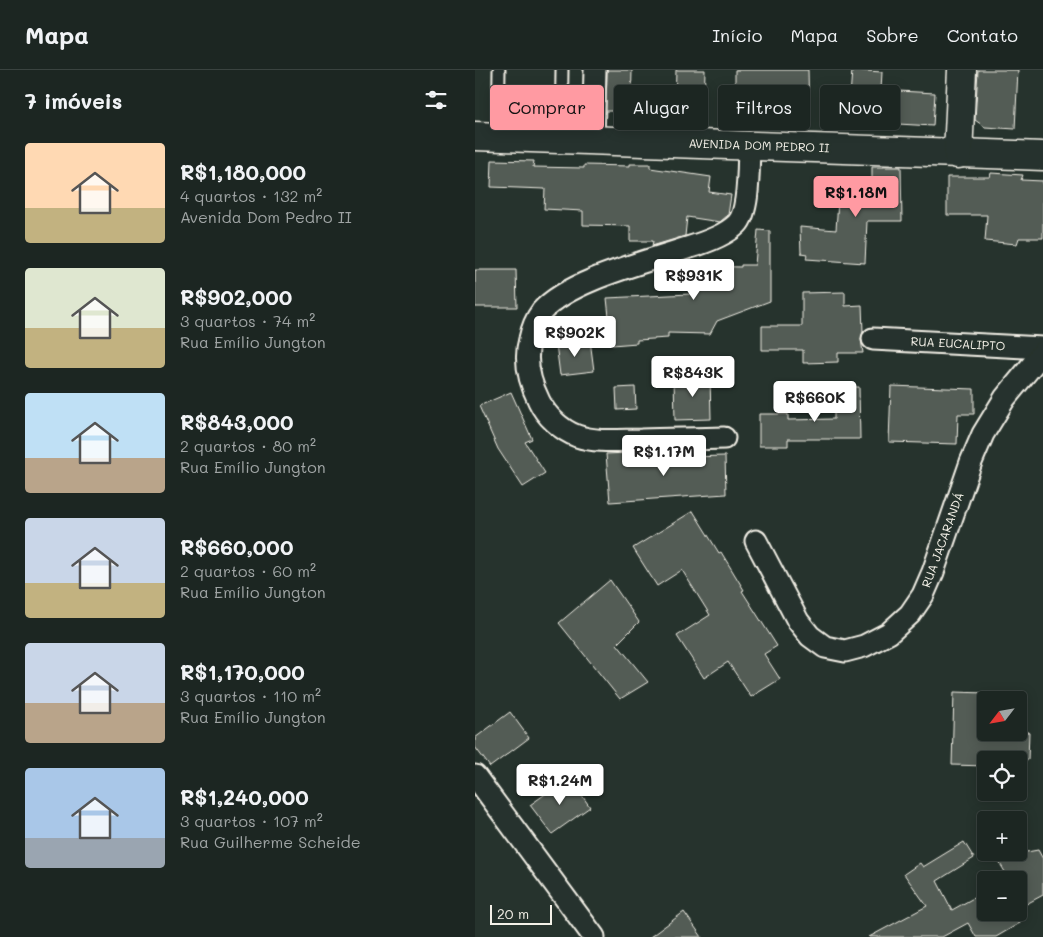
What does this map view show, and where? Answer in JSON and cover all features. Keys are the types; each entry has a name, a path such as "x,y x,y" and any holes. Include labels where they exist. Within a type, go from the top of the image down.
{"main road":[{"path":"958,154 961,70"},
{"name":"AVENIDA DOM PEDRO II","path":"486,136 1043,156"}],"street":[{"path":"593,140 595,70"},
{"path":"724,438 600,441 577,436 559,426 547,414 539,401 528,368 527,350 532,330 541,312 558,297 600,277 702,243 727,231 739,222 745,209 749,146"},
{"name":"RUA EUCALIPTO","path":"873,339 1043,350"},
{"name":"RUA JACARANDÁ","path":"756,541 798,621 810,636 825,647 845,651 864,646 889,633 910,614 923,595 983,434 1005,398 1043,350"},
{"path":"475,776 594,937"}],"lane":[{"path":"486,136 499,70"},
{"path":"561,139 562,70"}],"building":[{"path":"607,70 632,70 632,85 614,85 614,111 606,111"},
{"path":"676,70 705,70 705,85 676,85"},
{"path":"735,70 808,70 808,85 735,85"},
{"path":"852,70 882,72 881,85 851,85"},
{"path":"978,70 1018,70 1015,129 985,127 975,120"},
{"path":"900,91 935,93 933,126 900,124"},
{"path":"492,160 534,161 533,167 584,168 584,165 630,166 630,164 650,164 650,168 711,177 709,192 731,195 728,215 720,222 687,217 685,236 652,246 653,241 630,241 630,226 583,225 583,211 544,209 545,189 491,187"},
{"path":"872,167 901,167 902,221 867,221 865,263 806,259 807,254 801,253 800,227 836,230 839,186 872,188"},
{"path":"991,173 1023,175 1021,180 1043,181 1043,238 1019,238 1017,244 985,241 987,215 947,215 947,177 990,177"},
{"path":"758,230 770,231 770,301 717,321 710,334 668,333 668,338 637,340 637,343 612,345 607,298 690,294 691,266 741,267 741,265 755,265"},
{"path":"475,270 516,270 517,307 475,307"},
{"path":"845,292 845,306 862,305 863,332 861,339 863,353 838,353 838,362 803,363 803,350 762,350 762,326 802,326 802,293"},
{"path":"590,340 594,371 560,375 556,344"},
{"path":"710,377 711,419 675,420 674,378"},
{"path":"891,386 974,389 974,414 958,414 957,444 889,442"},
{"path":"635,387 636,409 617,410 616,388"},
{"path":"834,387 859,387 860,439 788,439 788,446 759,446 759,414 788,414 788,420 834,419"},
{"path":"511,392 532,439 525,442 545,473 523,487 498,449 479,406"},
{"path":"650,452 650,458 725,456 726,494 610,502 606,454"},
{"path":"693,511 719,553 721,552 744,590 742,591 777,646 764,654 780,679 751,697 728,662 704,678 677,636 710,615 682,570 657,586 633,548"},
{"path":"610,580 639,622 617,644 648,682 620,699 559,623"},
{"path":"954,692 977,693 977,741 1027,741 1027,732 1029,732 1028,760 1027,751 977,751 977,766 952,765"},
{"path":"510,712 529,738 490,767 475,747 475,738"},
{"path":"569,777 590,807 552,834 530,805"},
{"path":"964,842 974,858 937,881 952,910 977,896 977,921 1019,921 1020,923 996,937 976,937 968,923 942,937 869,937 927,906 904,874 920,863 923,867"},
{"path":"1038,850 1043,859 1043,895 1027,904 1027,871 1004,871 999,862 1027,861 1027,852"},
{"path":"684,912 702,937 650,937"}]}
